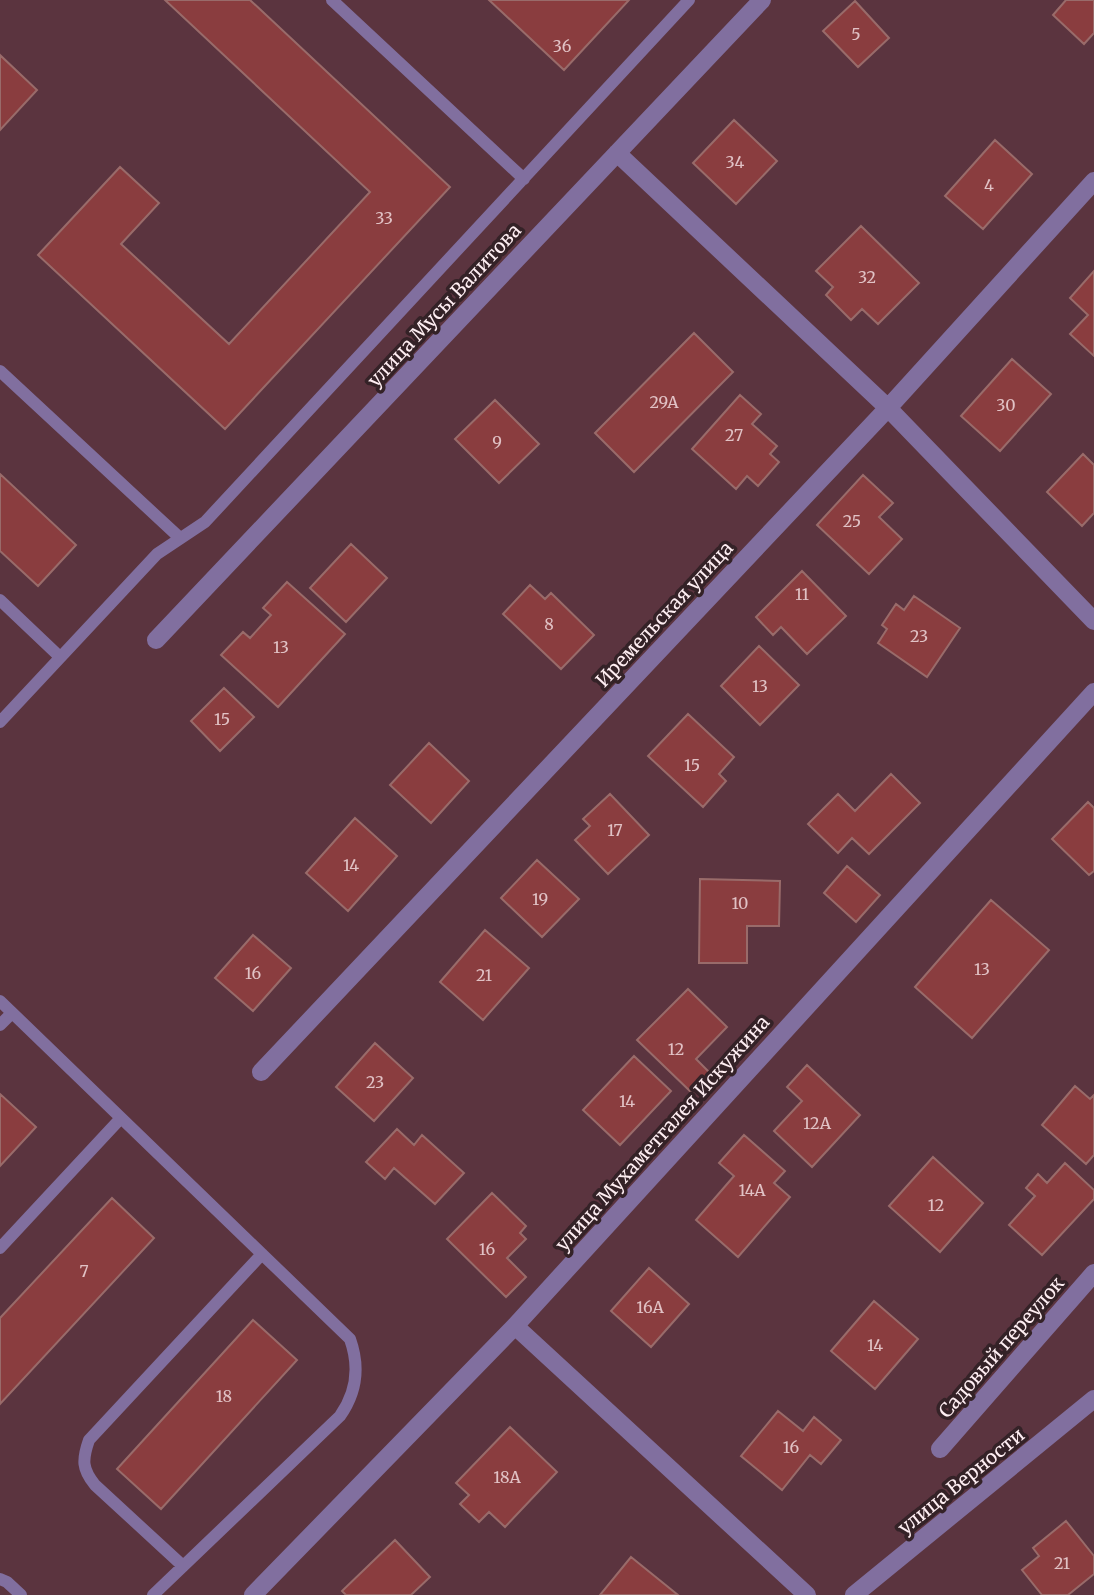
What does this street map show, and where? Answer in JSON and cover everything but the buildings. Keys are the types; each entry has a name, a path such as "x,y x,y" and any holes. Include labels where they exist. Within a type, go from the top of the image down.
{"street":[{"name":"улица Мусы Валитова","path":"156,640 762,0"},
{"path":"618,153 888,408 1094,621"},
{"name":"Иремельская улица","path":"261,1072 888,408 1094,181"},
{"name":"улица Мухаметгалея Искужина","path":"253,1595 515,1326 1094,692"},
{"name":"Садовый переулок","path":"940,1449 1094,1273"},
{"path":"515,1326 807,1595"},
{"name":"улица Верности","path":"854,1595 1094,1399"}],"lane":[{"path":"332,0 524,179"},
{"path":"0,722 157,554 205,522 690,0"},
{"path":"0,371 180,538"},
{"path":"0,600 60,657"},
{"path":"0,1001 351,1339 356,1377 348,1405 340,1416 153,1595"},
{"path":"0,1025 12,1013"},
{"path":"0,1248 121,1118"},
{"path":"183,1566 95,1485 88,1477 83,1455 89,1440 262,1254"},
{"path":"0,1579 20,1595"}]}
